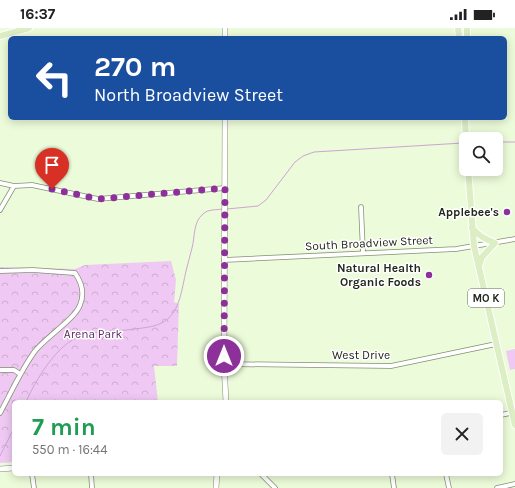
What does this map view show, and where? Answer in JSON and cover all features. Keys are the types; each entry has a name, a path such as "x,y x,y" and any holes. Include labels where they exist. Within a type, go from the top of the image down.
{"main road":[{"path":"0,36 29,28"},
{"path":"465,120 465,132"},
{"name":"MO K","path":"468,176 474,246 515,425"},
{"path":"472,228 477,234 486,240 495,243 482,257 479,266"}],"street":[{"path":"225,120 224,364 226,400"},
{"path":"0,183 14,186 32,185 98,199 225,188"},
{"path":"0,210 14,186"},
{"path":"361,207 363,253"},
{"name":"South Broadview Street","path":"224,260 456,249 515,239"},
{"path":"0,271 33,270 75,273 81,281 83,291 81,304 77,312 46,339 35,351 20,374 0,413"},
{"name":"West Drive","path":"224,364 391,366 496,344"},
{"path":"0,370 14,370 20,374"},
{"path":"503,414 513,412"},
{"path":"0,469 12,468"},
{"path":"32,476 34,488"},
{"path":"90,476 92,488"},
{"path":"217,486 220,476"},
{"path":"264,476 275,488"},
{"path":"392,476 394,488"},
{"path":"446,476 449,488"},
{"path":"497,488 515,484"}],"green space":[{"name":"Arena Park","path":"171,261 176,280 174,302 179,304 177,366 154,366 158,400 12,400 12,462 0,463 0,267 75,269 85,265"},
{"path":"515,349 515,369 510,370 506,351"}],"waterway":[{"path":"503,142 515,142"},
{"path":"227,209 258,206 266,200 295,162 303,156 314,152 459,143"},
{"path":"27,400 40,375 53,357 68,343 76,338 94,333 152,326 161,323 170,317 180,299 182,292 197,221 207,211 223,209"},
{"path":"0,456 12,432"}],"place":[{"name":"Applebee's","path":"507,212"},
{"name":"Natural Health Organic Foods","path":"429,275"}],"route":[{"path":"52,189 98,199 225,188 224,356"}]}
